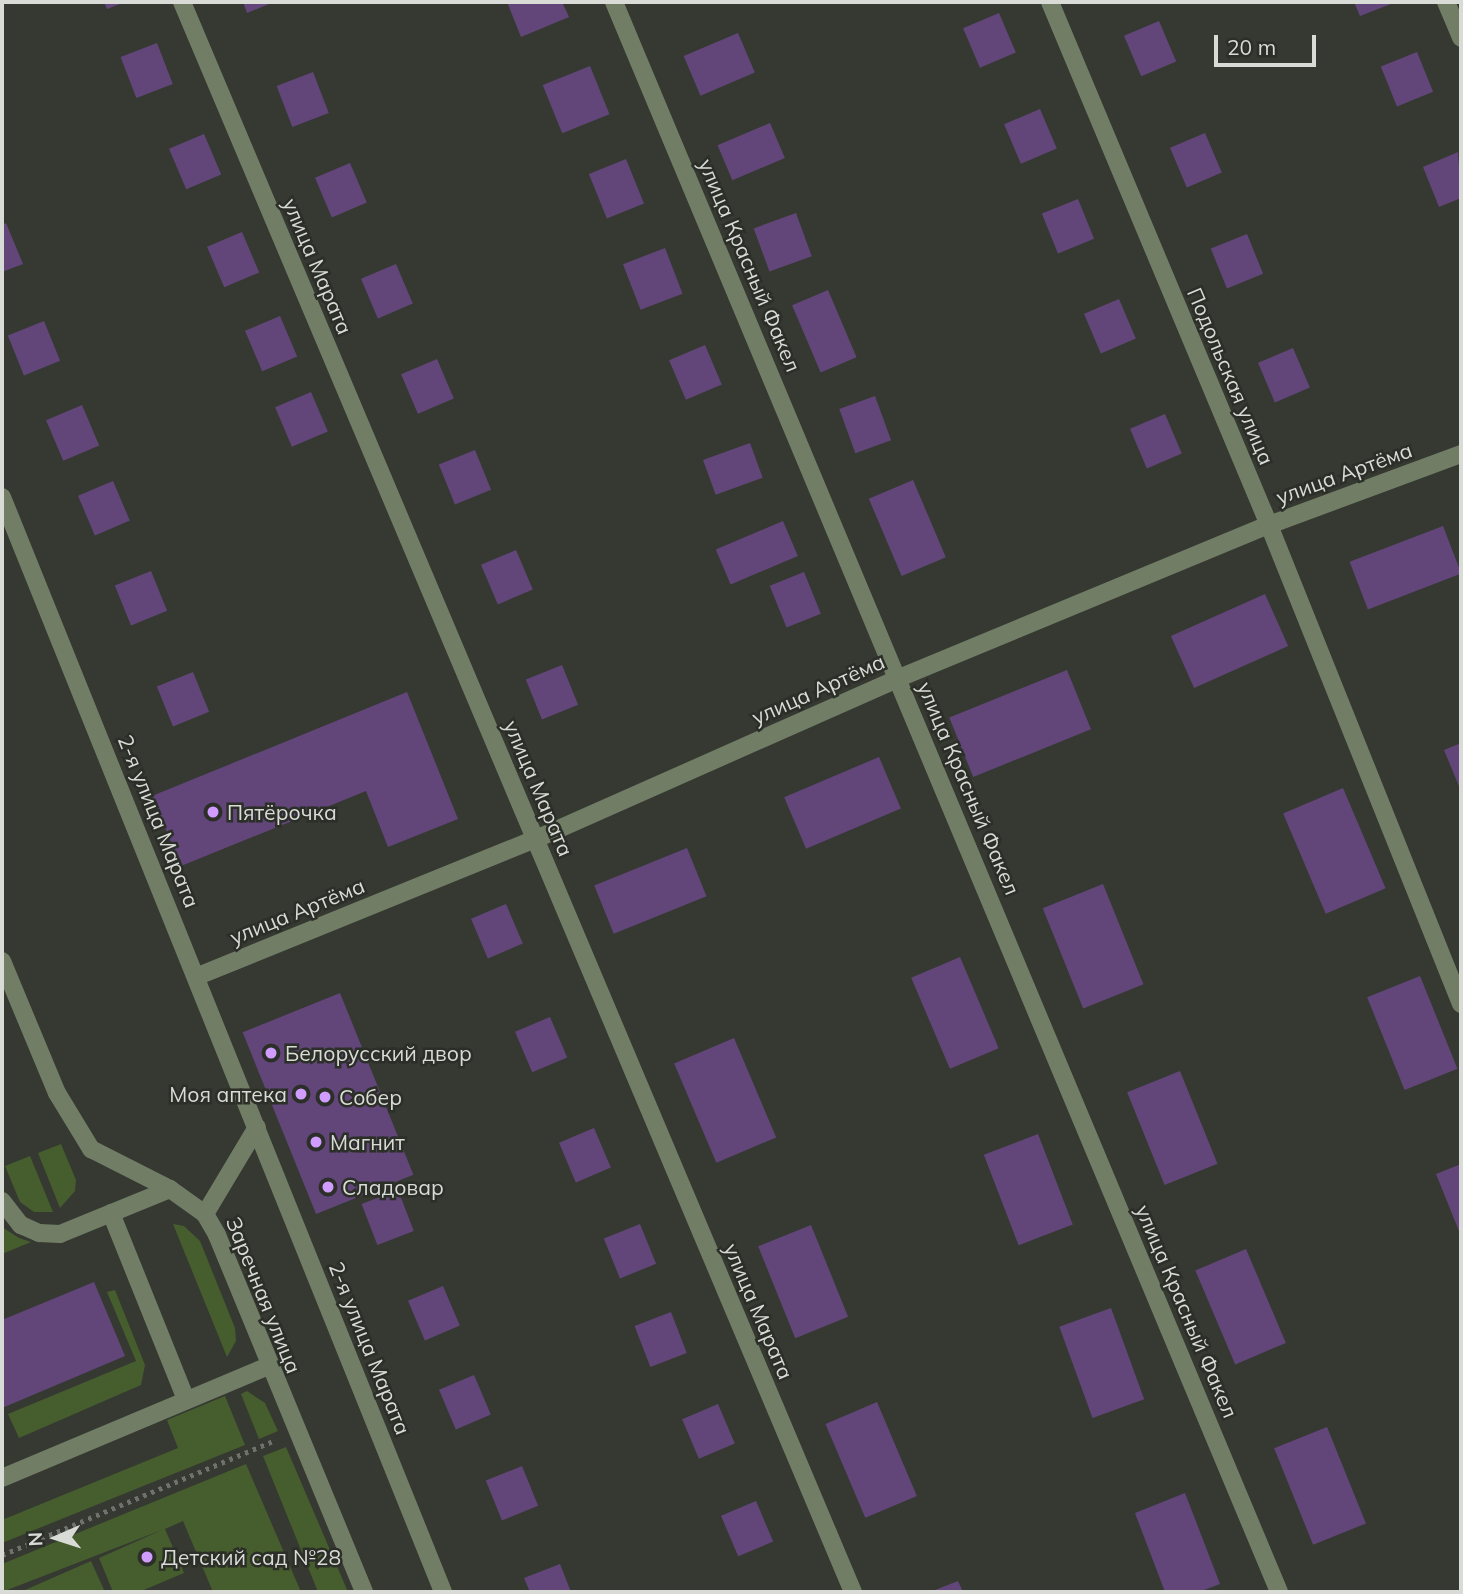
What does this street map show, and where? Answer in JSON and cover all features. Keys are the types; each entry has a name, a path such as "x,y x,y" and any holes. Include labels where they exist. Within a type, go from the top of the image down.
{"street":[{"name":"улица Марата","path":"182,2 853,1592"},
{"name":"улица Красный Факел","path":"614,2 899,677 1279,1592"},
{"name":"Подольская улица","path":"1050,2 1269,525 1461,1004"},
{"path":"1446,2 1461,38"},
{"name":"улица Артёма","path":"198,976 536,839 899,677 1269,525 1461,454"},
{"name":"2-я улица Марата","path":"2,498 198,976 443,1592"},
{"name":"Заречная улица","path":"2,961 74,1126 91,1149 170,1189 205,1214 364,1592"},
{"path":"205,1214 257,1127"},
{"path":"2,1201 21,1225 39,1233 60,1234 170,1189"},
{"path":"111,1213 187,1401"},
{"path":"2,1478 268,1366"}],"path":[{"path":"2,1555 296,1431"}],"green space":[{"path":"61,1144 76,1180 75,1191 60,1208 38,1153"},
{"path":"30,1156 53,1212 34,1212 20,1202 5,1166"},
{"path":"173,1224 184,1226 200,1241 235,1328 236,1341 227,1357"},
{"path":"2,1227 19,1238 31,1242 2,1254"},
{"path":"115,1290 145,1365 141,1385 19,1438 8,1414 136,1361 107,1292"},
{"path":"247,1391 265,1403 278,1431 259,1439 241,1394"},
{"path":"225,1396 245,1445 2,1543 2,1520 178,1448 167,1420"},
{"path":"286,1447 348,1592 318,1592 263,1456"},
{"path":"246,1464 301,1592 213,1592 183,1521 165,1529 184,1573 139,1592 113,1592 99,1558 162,1530 2,1592 2,1564"},
{"path":"91,1561 105,1592 25,1590"}],"building":[{"path":"104,2 125,2 107,9"},
{"path":"243,2 274,2 247,13"},
{"path":"507,2 562,2 569,17 521,37"},
{"path":"1354,2 1396,2 1360,16"},
{"path":"999,13 1016,53 980,68 963,28"},
{"path":"1159,21 1176,62 1141,76 1124,36"},
{"path":"738,33 755,73 700,96 684,56"},
{"path":"157,43 173,84 136,98 121,57"},
{"path":"1417,52 1433,92 1397,106 1381,67"},
{"path":"590,66 609,114 562,133 543,85"},
{"path":"313,72 329,113 292,127 277,86"},
{"path":"1040,109 1057,149 1021,164 1004,124"},
{"path":"770,123 785,158 732,180 718,145"},
{"path":"1205,133 1222,173 1187,187 1170,148"},
{"path":"204,134 221,175 186,189 169,149"},
{"path":"1458,152 1461,198 1439,207 1423,167"},
{"path":"626,159 644,204 607,218 589,174"},
{"path":"350,163 367,203 332,217 315,178"},
{"path":"1078,199 1094,239 1058,253 1042,214"},
{"path":"796,213 812,256 769,272 754,228"},
{"path":"6,223 23,264 2,272 2,225"},
{"path":"242,232 259,273 224,287 207,247"},
{"path":"1247,234 1263,274 1227,288 1211,249"},
{"path":"665,248 683,294 641,310 623,264"},
{"path":"396,264 413,304 378,318 361,279"},
{"path":"828,290 857,357 821,372 792,305"},
{"path":"1119,299 1136,339 1101,353 1084,314"},
{"path":"280,316 297,357 262,371 245,331"},
{"path":"44,321 60,361 24,375 8,336"},
{"path":"705,345 722,385 686,400 669,360"},
{"path":"1293,348 1310,388 1275,402 1258,363"},
{"path":"437,359 454,399 418,414 401,374"},
{"path":"311,392 328,432 292,447 275,407"},
{"path":"875,396 891,440 855,453 839,409"},
{"path":"82,405 99,446 63,461 46,420"},
{"path":"1165,414 1182,454 1147,468 1130,429"},
{"path":"750,443 763,478 716,495 703,460"},
{"path":"475,450 491,490 455,504 439,465"},
{"path":"913,480 946,557 902,576 869,499"},
{"path":"113,481 130,521 95,535 78,496"},
{"path":"783,521 798,556 731,585 716,550"},
{"path":"1443,526 1461,574 1368,609 1350,562"},
{"path":"516,550 533,590 498,604 481,565"},
{"path":"151,571 167,611 131,625 115,586"},
{"path":"804,572 821,614 787,628 770,586"},
{"path":"1265,594 1288,646 1194,688 1171,636"},
{"path":"562,665 578,705 542,719 526,680"},
{"path":"1067,670 1091,729 973,777 949,718"},
{"path":"193,672 209,712 173,726 157,687"},
{"path":"407,692 458,819 388,847 366,791 181,866 152,796"},
{"path":"1461,743 1461,791 1444,750"},
{"path":"879,757 901,809 806,849 784,797"},
{"path":"1343,788 1386,888 1326,914 1283,813"},
{"path":"687,848 706,896 614,934 594,885"},
{"path":"1103,884 1143,984 1083,1008 1043,908"},
{"path":"506,904 523,944 488,958 471,919"},
{"path":"960,957 999,1048 950,1069 911,978"},
{"path":"1420,976 1457,1069 1405,1090 1367,997"},
{"name":"Собер","path":"340,993 413,1175 316,1214 243,1032"},
{"path":"550,1017 567,1058 532,1072 515,1032"},
{"path":"734,1038 776,1137 716,1163 674,1063"},
{"path":"1180,1071 1217,1164 1165,1185 1127,1092"},
{"path":"594,1128 611,1168 576,1182 559,1143"},
{"path":"1038,1134 1073,1225 1019,1245 984,1155"},
{"path":"1461,1164 1461,1236 1436,1174"},
{"path":"398,1190 414,1231 377,1245 362,1204"},
{"path":"640,1224 656,1264 620,1278 604,1239"},
{"path":"811,1225 848,1317 795,1338 758,1246"},
{"path":"1246,1249 1286,1343 1235,1364 1195,1270"},
{"path":"94,1282 125,1356 2,1408 2,1320"},
{"path":"443,1286 460,1326 425,1340 408,1301"},
{"path":"1111,1308 1144,1399 1092,1418 1059,1327"},
{"path":"671,1312 687,1353 650,1367 635,1326"},
{"path":"474,1375 491,1415 456,1429 439,1390"},
{"path":"877,1402 917,1496 865,1518 825,1424"},
{"path":"718,1404 735,1444 699,1459 682,1419"},
{"path":"1327,1427 1366,1523 1313,1545 1274,1448"},
{"path":"522,1466 538,1506 502,1520 486,1481"},
{"path":"1185,1493 1220,1584 1199,1592 1165,1592 1135,1513"},
{"path":"756,1501 773,1542 738,1556 721,1516"},
{"path":"560,1564 571,1592 530,1592 524,1578"},
{"path":"958,1581 963,1592 930,1592"}],"place":[{"name":"Пятёрочка","path":"213,812"},
{"name":"Белорусский двор","path":"271,1053"},
{"name":"Моя аптека","path":"301,1094"},
{"name":"Собер","path":"325,1097"},
{"name":"Магнит","path":"316,1142"},
{"name":"Сладовар","path":"328,1187"},
{"name":"Детский сад №28","path":"147,1557"}]}
